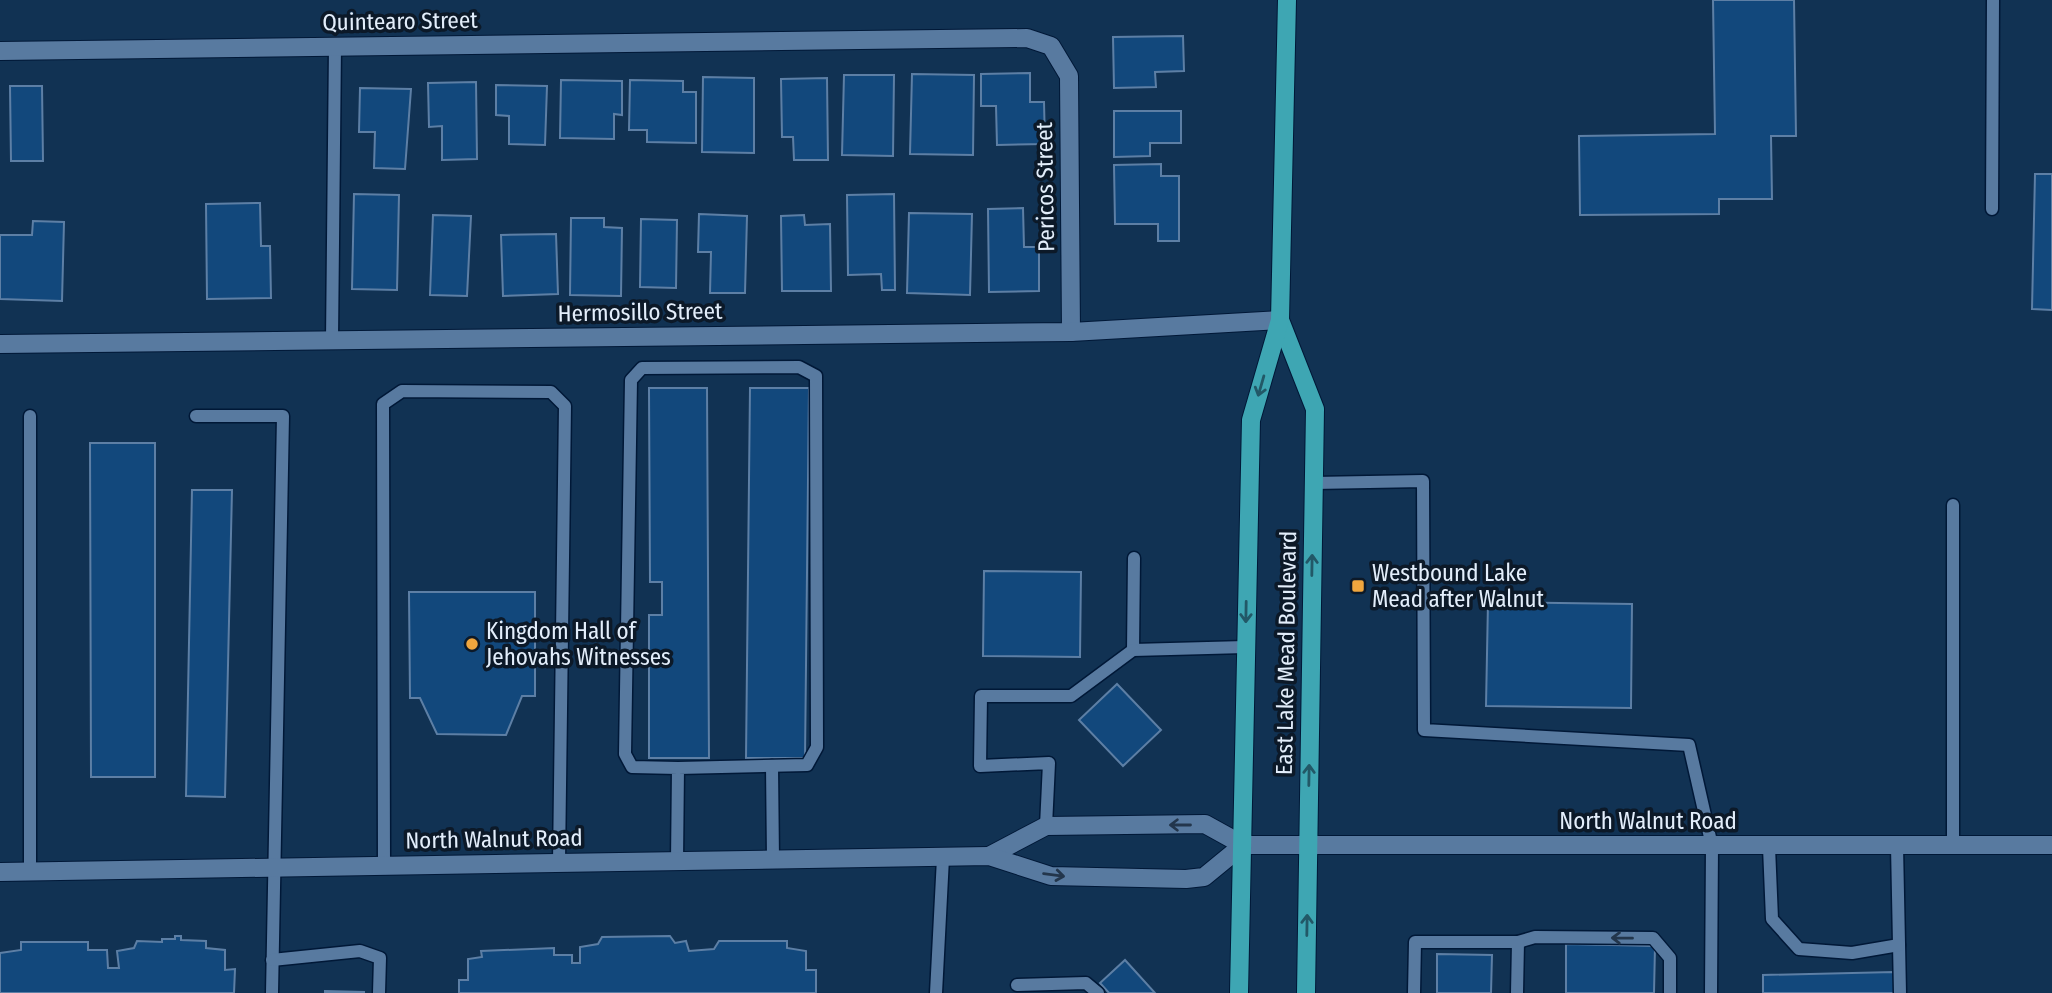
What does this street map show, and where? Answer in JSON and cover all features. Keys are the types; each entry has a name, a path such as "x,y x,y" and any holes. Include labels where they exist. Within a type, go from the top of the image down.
{"main road":[{"name":"East Lake Mead Boulevard","path":"1239,993 1251,420 1280,320 1287,0"},
{"name":"East Lake Mead Boulevard","path":"1280,320 1315,409 1306,993"}],"street":[{"name":"Quintearo Street","path":"0,51 1027,38 1051,46"},
{"name":"Pericos Street","path":"1051,46 1069,76 1071,332"},
{"name":"Hermosillo Street","path":"0,344 1071,332 1280,320"},
{"name":"North Walnut Road","path":"989,856 1046,826 1205,824 1243,845 2052,845"},
{"name":"North Walnut Road","path":"0,872 275,870 559,862 989,856 1051,876 1186,879 1204,877 1243,845"}],"lane":[{"path":"1992,209 1993,0"},
{"path":"332,340 335,46"},
{"path":"799,367 816,376 817,747 807,765 678,768 632,767 625,754 631,380 642,368 799,367"},
{"path":"384,866 383,404 402,391 551,392 565,407 559,862"},
{"path":"30,416 30,870"},
{"path":"196,416 283,416 272,993"},
{"path":"1314,483 1423,481 1424,730 1689,745 1712,846 1711,993"},
{"path":"1953,505 1953,846"},
{"path":"1133,650 1134,558"},
{"path":"1046,826 1049,763 980,766 981,696 1071,696 1133,650 1245,647"},
{"path":"772,766 772,860"},
{"path":"677,861 678,768"},
{"path":"1897,846 1900,993"},
{"path":"1769,847 1772,919 1799,949 1852,953 1899,945"},
{"path":"936,993 943,858"},
{"path":"1414,993 1415,942 1518,942 1535,937 1653,938 1670,958 1670,993"},
{"path":"1517,993 1518,942"},
{"path":"272,960 359,951 380,958 379,993"},
{"path":"1017,985 1086,983 1098,993"}],"building":[{"path":"1713,0 1794,0 1796,136 1771,136 1772,199 1719,199 1719,214 1580,215 1579,136 1715,134"},
{"path":"1183,36 1184,71 1155,72 1156,87 1114,88 1113,37"},
{"path":"1030,73 1030,102 1044,102 1045,144 997,145 996,106 981,106 981,74"},
{"path":"912,74 974,75 973,155 910,154"},
{"path":"844,75 894,75 893,156 842,155"},
{"path":"703,77 754,78 754,153 702,152"},
{"path":"827,78 828,160 794,160 793,137 782,137 781,79"},
{"path":"561,80 622,81 622,115 614,114 614,139 560,138"},
{"path":"630,80 683,81 683,92 696,92 696,143 647,142 647,130 629,130"},
{"path":"476,82 477,159 442,160 442,126 429,127 428,83"},
{"path":"496,85 547,86 545,145 509,144 509,116 496,115"},
{"path":"10,86 42,86 43,161 11,161"},
{"path":"360,88 411,89 405,169 374,168 375,132 359,132"},
{"path":"1114,111 1181,111 1181,143 1150,143 1150,156 1114,157"},
{"path":"1161,164 1161,176 1179,176 1179,241 1158,241 1158,224 1115,224 1114,165"},
{"path":"2035,174 2052,174 2052,310 2032,309"},
{"path":"354,194 399,195 397,290 352,289"},
{"path":"894,194 895,290 882,290 881,274 848,275 847,195"},
{"path":"260,203 261,246 270,246 271,298 207,299 206,204"},
{"path":"1023,208 1024,247 1039,247 1039,291 989,292 988,209"},
{"path":"909,213 972,214 970,295 907,293"},
{"path":"699,214 747,216 745,293 710,293 711,252 698,252"},
{"path":"433,215 471,216 467,296 430,295"},
{"path":"804,215 805,225 830,224 831,291 782,291 781,216"},
{"path":"571,218 604,218 604,227 622,228 621,296 570,295"},
{"path":"641,219 677,220 676,288 640,287"},
{"path":"33,221 64,222 62,301 0,299 0,235 32,235"},
{"path":"556,234 558,294 503,296 501,235"},
{"path":"649,388 707,388 709,758 649,758 649,615 662,615 662,582 650,582"},
{"path":"750,388 809,388 805,758 746,758"},
{"path":"90,443 155,443 155,777 91,777"},
{"path":"192,490 232,490 225,797 186,796"},
{"path":"984,571 1081,572 1080,657 983,656"},
{"name":"Kingdom Hall of Jehovahs Witnesses","path":"409,592 535,592 535,696 522,696 506,735 437,734 420,698 410,698"},
{"path":"1488,602 1632,604 1631,708 1486,706"},
{"path":"1117,684 1161,730 1123,766 1079,720"},
{"path":"175,936 181,936 181,940 206,941 206,948 225,950 225,970 235,969 234,993 0,993 0,953 21,950 21,942 88,942 88,950 107,950 108,968 119,968 117,951 134,948 137,941 162,942 162,939 175,939"},
{"path":"670,936 675,943 686,941 689,951 714,949 719,941 787,941 787,948 806,951 806,970 816,970 816,993 459,993 459,980 468,980 468,959 482,957 481,951 554,948 554,955 572,955 572,963 580,963 580,947 598,944 602,937"},
{"path":"1566,944 1655,946 1654,993 1566,993"},
{"path":"1437,954 1492,955 1491,993 1437,993"},
{"path":"1125,960 1155,993 1109,993 1100,983"},
{"path":"1894,972 1895,993 1763,993 1763,975"},
{"path":"364,992 364,993 325,993"}],"place":[{"name":"Westbound Lake Mead after Walnut","path":"1358,586"},
{"name":"Kingdom Hall of Jehovahs Witnesses","path":"472,644"}]}
